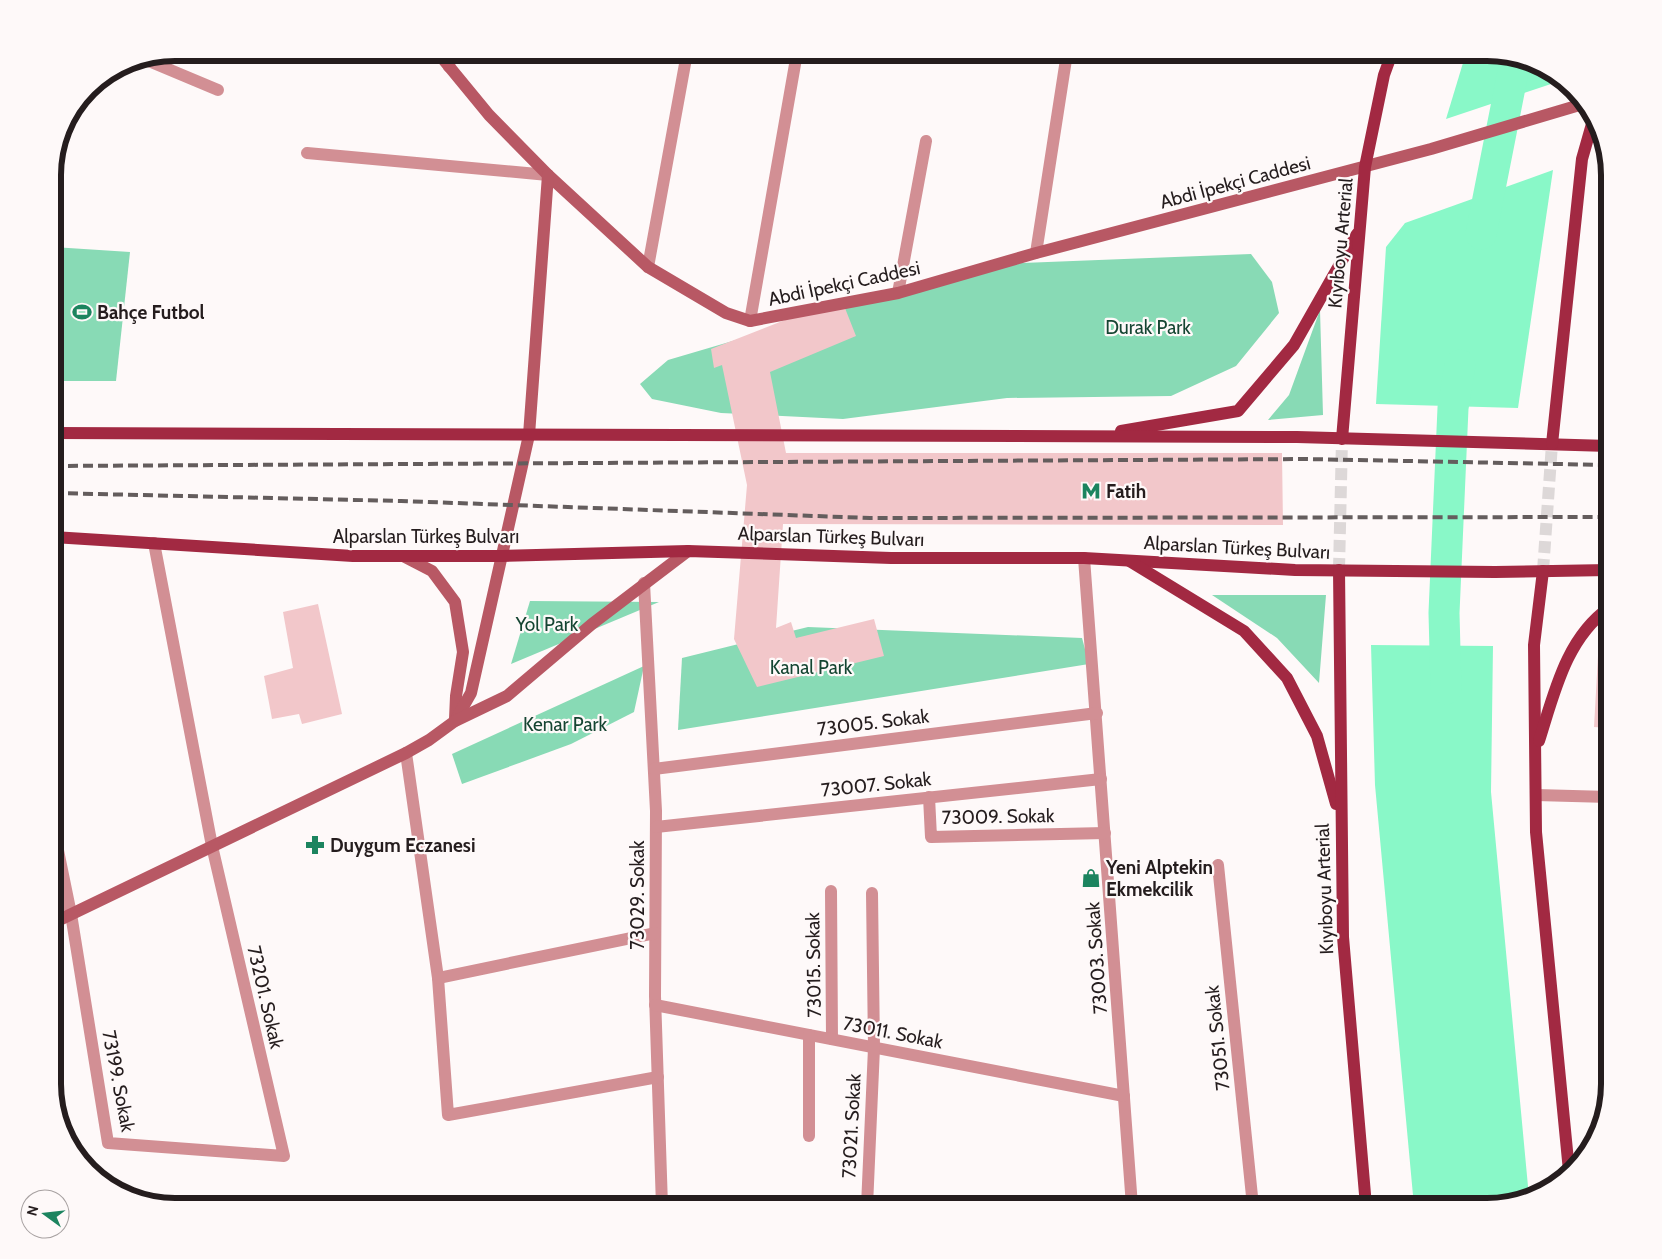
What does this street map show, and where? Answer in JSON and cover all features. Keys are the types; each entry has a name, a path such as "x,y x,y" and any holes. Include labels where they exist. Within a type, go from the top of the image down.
{"main road":[{"name":"Abdi İpekçi Caddesi","path":"445,61 489,115 548,175 648,267 726,313 750,321 898,293 1036,253 1431,149 1577,106"},
{"name":"Kıyıboyu Arterial","path":"1342,439 1365,167 1384,75 1389,61"},
{"path":"1552,444 1582,159 1591,129"},
{"path":"455,721 471,693 529,435 548,175"},
{"path":"1085,437 1238,411 1294,345 1359,230"},
{"path":"61,433 1342,439 1601,446"},
{"name":"Alparslan Türkeş Bulvarı","path":"61,537 353,556 502,556 688,551 891,558 1084,558 1339,570 1495,572 1601,570"},
{"path":"61,919 406,753 429,740 455,721 507,696 586,628 688,551"},
{"path":"403,556 432,571 455,602 464,652 456,696 455,721"},
{"path":"1128,560 1244,632 1287,678 1317,736 1341,821"},
{"name":"Kıyıboyu Arterial","path":"1339,570 1343,937 1365,1198"},
{"path":"1543,570 1534,645 1536,832 1568,1163"},
{"path":"1535,753 1562,666 1595,618 1601,614"}],"street":[{"path":"449,67 450,61"},
{"path":"648,267 685,61"},
{"path":"750,321 795,61"},
{"path":"1036,253 1066,61"},
{"path":"155,63 218,90"},
{"path":"898,293 926,141"},
{"path":"307,153 548,175"},
{"name":"73201. Sokak","path":"154,543 212,846 284,1156"},
{"name":"73003. Sokak","path":"1084,558 1097,713 1131,1198"},
{"name":"73029. Sokak","path":"644,583 656,827 656,1005 662,1198"},
{"name":"73005. Sokak","path":"654,769 1097,713"},
{"path":"406,753 438,978 448,1115 658,1076"},
{"name":"73007. Sokak","path":"656,827 1101,779"},
{"path":"1536,795 1601,797"},
{"name":"73009. Sokak","path":"929,797 931,837 1105,832"},
{"path":"61,865 71,914"},
{"name":"73051. Sokak","path":"1218,865 1252,1198"},
{"name":"73015. Sokak","path":"831,891 832,1039"},
{"name":"73021. Sokak","path":"867,1198 874,1048 872,893"},
{"name":"73199. Sokak","path":"71,914 108,1143 284,1156"},
{"path":"438,978 656,933"},
{"name":"73011. Sokak","path":"656,1005 1124,1096"},
{"path":"809,1035 809,1136"}],"green space":[{"name":"Bahçe Futbol","path":"61,248 130,252 116,381 61,381"},
{"name":"Durak Park","path":"1251,254 1272,282 1279,313 1236,366 1171,396 1007,398 843,419 721,413 652,399 640,384 668,360 994,264"},
{"path":"1320,310 1323,415 1268,420 1289,395"},
{"path":"1212,595 1326,595 1319,683 1277,638"},
{"name":"Yol Park","path":"530,601 659,602 511,664"},
{"name":"Kanal Park","path":"808,627 1082,638 1089,664 678,730 682,658"},
{"name":"Kenar Park","path":"644,666 634,712 571,744 462,784 452,754"}],"shaded area":[{"path":"1464,61 1509,63 1531,70 1554,83 1446,119"},
{"path":"1553,170 1518,408 1376,404 1386,247 1405,223"},
{"path":"1371,645 1493,646 1491,792 1528,1190 1524,1192 1495,1198 1413,1198 1375,785"}],"building":[{"path":"841,298 856,336 770,372 786,453 1282,453 1283,525 783,524 776,628 791,622 796,638 874,619 884,656 757,687 734,639 747,485 722,365 714,368 711,349"},
{"path":"318,604 342,714 302,724 299,714 272,719 264,676 293,668 283,612"},
{"path":"1598,656 1601,656 1601,727 1594,727"}],"waterway":[{"path":"1481,234 1515,64"},
{"path":"1446,689 1444,613 1453,408 1460,365"}],"tunnel":[{"path":"1339,570 1342,439"},
{"path":"1543,571 1552,444"}],"railway":[{"path":"61,466 1306,459 1601,465"},
{"path":"61,493 401,501 870,518 1601,517"}],"place":[{"name":"Bahçe Futbol","path":"82,312"},
{"name":"Fatih","path":"1091,491"},
{"name":"Duygum Eczanesi","path":"315,845"},
{"name":"Yeni Alptekin Ekmekcilik","path":"1091,878"}]}
